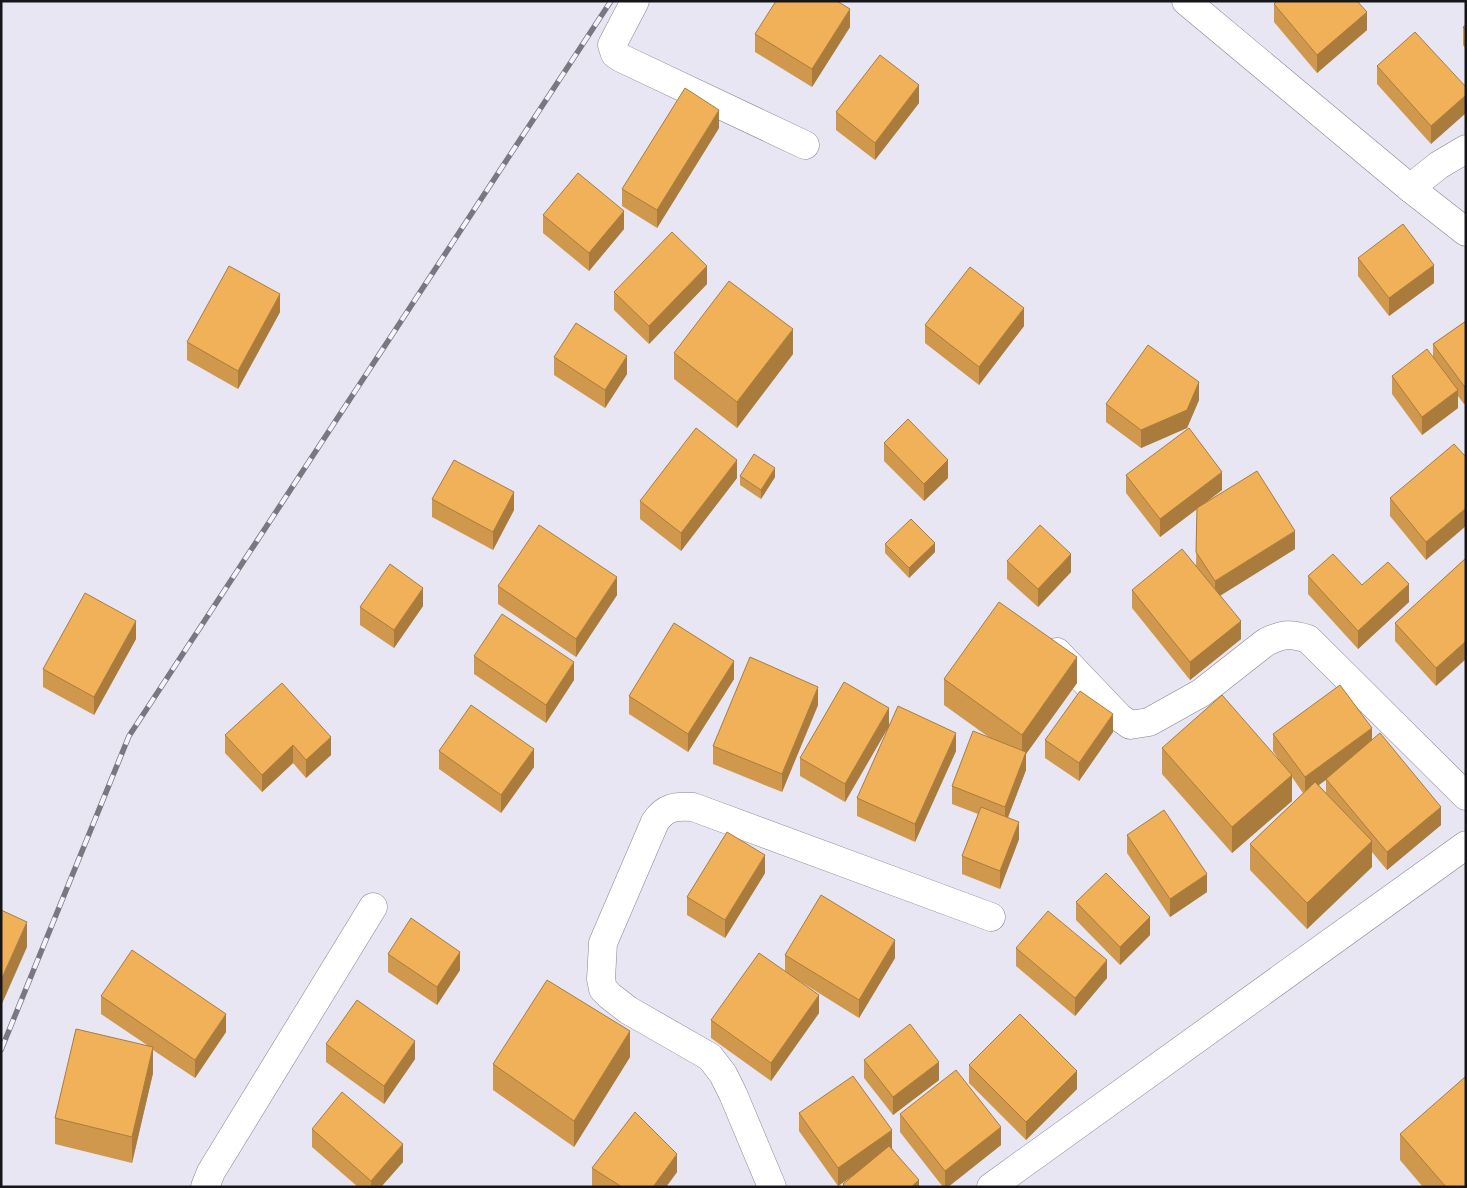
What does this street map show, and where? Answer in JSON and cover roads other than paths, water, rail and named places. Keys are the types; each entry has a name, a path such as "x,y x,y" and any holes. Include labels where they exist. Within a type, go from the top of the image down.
{"street":[{"path":"635,1 612,45 615,54 805,145"},
{"path":"1186,1 1410,188 1466,232"},
{"path":"1410,188 1439,164 1466,149"},
{"path":"1058,652 1119,717 1130,725 1149,722 1201,693 1266,642 1278,636 1288,635 1308,639 1466,796"},
{"path":"772,1187 734,1094 723,1074 710,1057 628,1010 604,989 601,978 603,943 654,822 660,814 665,810 680,806 693,807 991,917"},
{"path":"991,1187 1466,845"},
{"path":"205,1187 211,1172 373,907"}],"railway":[{"path":"1,1050 129,736 611,1"}]}
